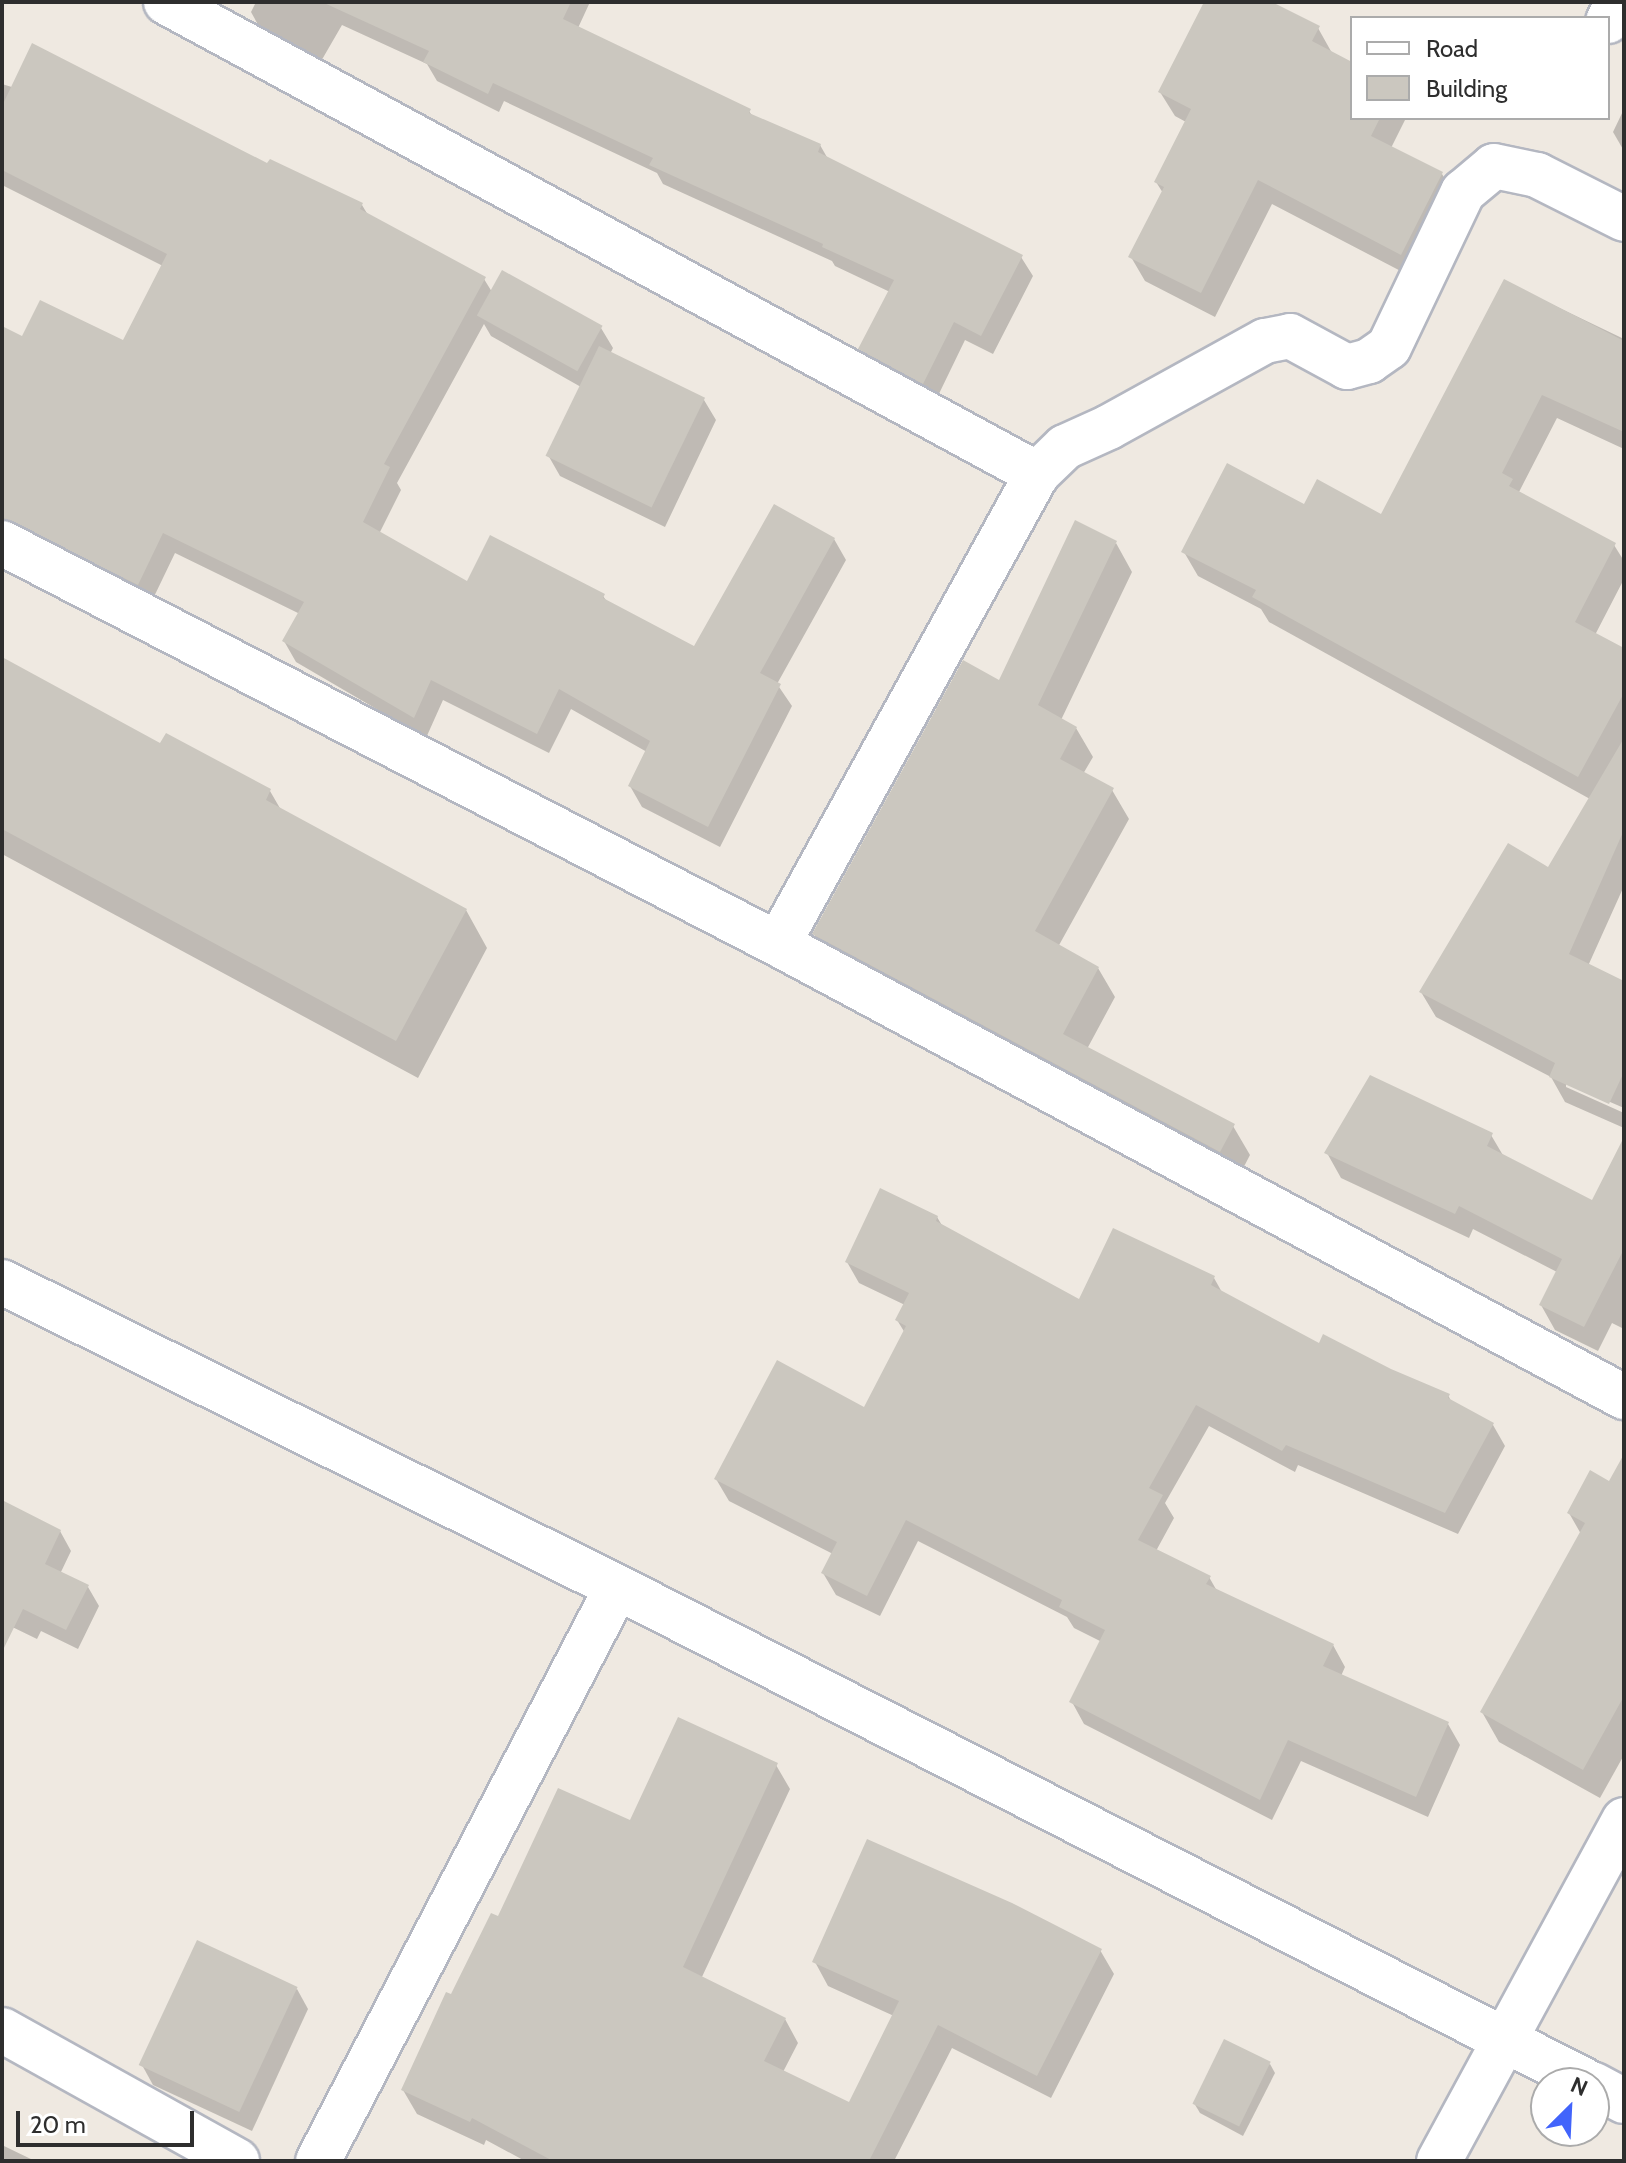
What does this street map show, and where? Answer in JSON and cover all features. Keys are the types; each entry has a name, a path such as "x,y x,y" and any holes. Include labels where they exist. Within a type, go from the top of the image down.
{"street":[{"path":"166,2 1037,474"},
{"path":"778,944 1037,474 1065,447 1109,427 1265,341 1290,336 1347,367 1369,361 1389,347 1463,192 1494,166 1537,175 1624,219"},
{"path":"2,543 778,944 1624,1397"},
{"path":"2,1282 617,1587 1558,2067"},
{"path":"318,2161 617,1587"},
{"path":"1439,2161 1624,1820"},
{"path":"2,2030 237,2161"}],"building":[{"path":"322,2 571,2 563,19 751,109 749,113 821,144 818,152 1023,255 981,336 954,322 923,384 858,349 894,280 822,247 823,244 649,165 653,158 493,83 488,94 423,62 429,51"},
{"path":"1204,2 1272,2 1320,26 1312,41 1350,61 1350,120 1379,120 1371,136 1443,172 1401,255 1258,180 1201,293 1128,257 1164,187 1154,182 1191,109 1158,92"},
{"path":"32,43 267,163 270,159 363,203 360,209 486,277 384,464 390,467 363,522 467,581 490,535 605,594 603,598 694,646 774,504 835,538 760,673 781,684 708,827 628,786 650,741 559,689 537,734 431,680 414,718 282,641 304,602 163,533 138,585 2,518 2,326 22,336 40,300 123,340 167,254 2,170 2,106"},
{"path":"502,270 603,326 577,371 477,315"},
{"path":"1504,279 1624,341 1624,432 1542,395 1502,473 1513,479 1509,486 1616,543 1575,622 1624,648 1624,693 1578,777 1252,597 1256,590 1181,552 1227,463 1304,504 1317,479 1381,514"},
{"path":"599,346 705,398 652,507 546,456"},
{"path":"1075,520 1117,541 1038,705 1077,727 1060,759 1114,788 1035,931 1099,967 1063,1034 1235,1124 1220,1152 812,934 963,660 999,680"},
{"path":"2,657 160,743 166,733 271,789 266,800 467,909 396,1041 2,829"},
{"path":"1624,738 1624,830 1569,954 1624,981 1624,1072 1609,1104 1549,1077 1555,1063 1419,992 1508,843 1548,867"},
{"path":"1370,1075 1493,1133 1487,1146 1592,1200 1624,1137 1624,1249 1584,1327 1539,1305 1562,1259 1459,1206 1455,1214 1324,1153"},
{"path":"880,1188 938,1216 936,1221 1079,1299 1113,1228 1215,1276 1211,1285 1319,1343 1323,1334 1391,1369 1450,1394 1448,1398 1494,1423 1445,1513 1286,1445 1282,1451 1196,1405 1149,1488 1163,1495 1138,1540 1211,1576 1206,1584 1334,1644 1323,1666 1449,1722 1416,1797 1288,1740 1260,1800 1069,1702 1105,1630 1059,1607 1062,1600 906,1520 867,1596 821,1573 837,1542 714,1479 777,1360 864,1407 906,1326 895,1320 909,1293 845,1262"},
{"path":"1624,1454 1624,1696 1583,1770 1480,1712 1585,1523 1567,1513 1590,1470 1609,1481"},
{"path":"2,1500 61,1530 45,1564 89,1585 66,1630 23,1609 2,1652"},
{"path":"678,1717 778,1763 683,1967 786,2018 764,2061 849,2102 899,2001 812,1962 867,1839 1012,1903 1102,1949 1037,2076 938,2025 869,2161 553,2161 472,2118 470,2122 401,2090 446,1992 451,1994 491,1913 498,1916 558,1788 630,1820"},
{"path":"197,1940 298,1987 239,2112 139,2065"},
{"path":"1224,2039 1271,2062 1239,2127 1192,2104"}]}
